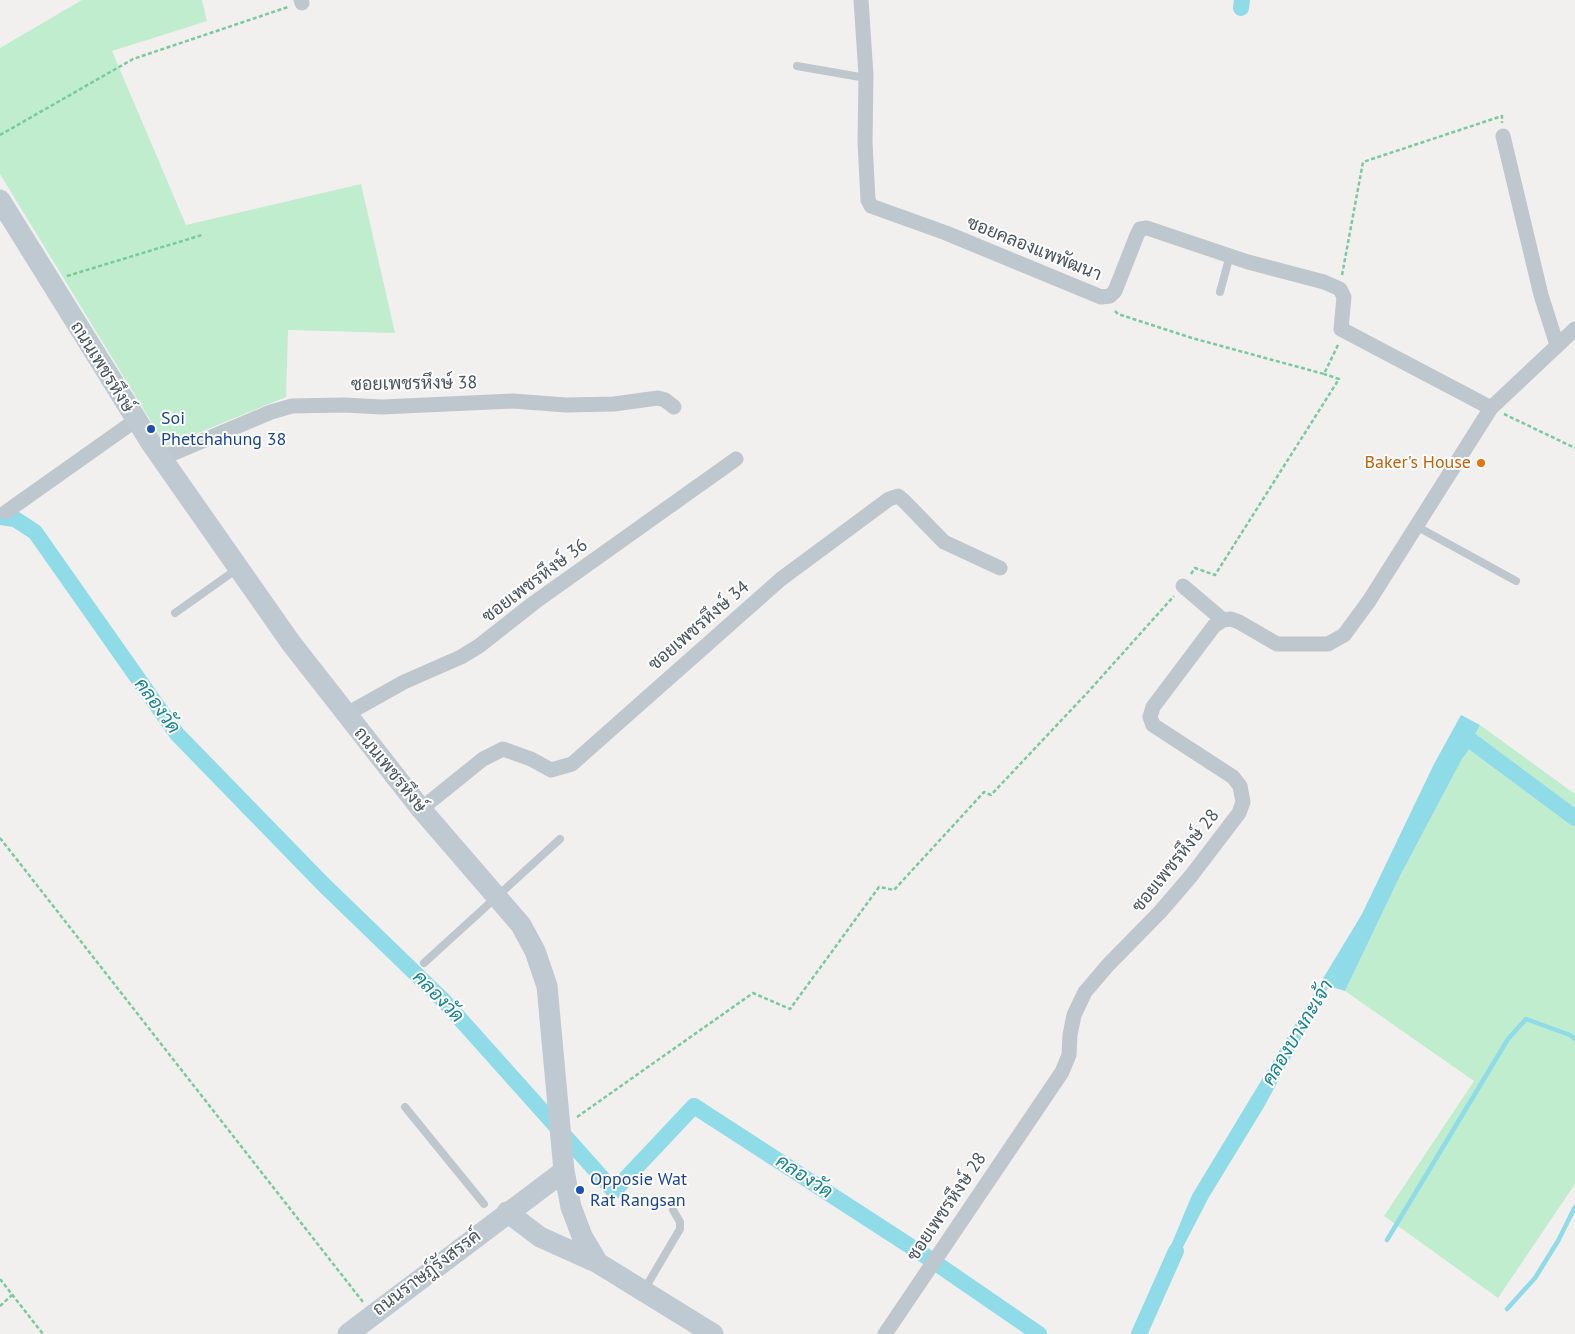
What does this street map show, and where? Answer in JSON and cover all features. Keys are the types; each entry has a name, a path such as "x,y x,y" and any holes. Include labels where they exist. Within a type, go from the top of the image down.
{"main road":[{"name":"ถนนเพชรหึงษ์","path":"0,200 136,420 238,568 345,715 421,809 521,925 535,951 547,986 564,1171 573,1214 582,1236 598,1263 714,1334"},
{"name":"ถนนราษฎ์รังสรรค์","path":"348,1334 495,1213 564,1171"},
{"path":"495,1213 540,1237 598,1263"}],"street":[{"name":"ซอยคลองแพพัฒนา","path":"861,0 866,78 865,142 868,200 871,206 946,233 1101,297 1115,292 1140,230 1147,228 1230,256 1324,282 1340,289"},
{"path":"1503,136 1541,295 1557,345"},
{"path":"1340,289 1344,297 1341,326 1344,332 1491,408"},
{"path":"1182,586 1222,620 1231,619 1239,622 1277,644 1328,644 1336,641 1352,625 1491,408 1575,330"},
{"name":"ซอยเพชรหึงษ์ 38","path":"162,458 271,412 292,406 344,405 382,407 505,401 566,405 614,404 658,398 665,400 674,407"},
{"path":"6,512 136,420"},
{"name":"ซอยเพชรหึงษ์ 36","path":"345,715 404,682 461,657 479,646 535,602 736,459"},
{"name":"ซอยเพชรหึงษ์ 34","path":"421,809 483,759 503,749 531,759 551,770 572,764 781,580 889,499 898,496 944,542 1000,568"},
{"name":"ซอยเพชรหึงษ์ 28","path":"886,1334 1062,1072 1069,1055 1074,1015 1085,992 1191,876 1238,813 1243,802 1243,794 1233,777 1162,731 1153,724 1150,717 1153,707 1166,689 1214,626 1222,620"}],"lane":[{"path":"797,66 866,78"},
{"path":"1220,292 1230,256"},
{"path":"1416,526 1516,581"},
{"path":"175,613 238,568"},
{"path":"424,963 496,895 560,839"},
{"path":"405,1108 495,1213"},
{"path":"643,1292 680,1229 680,1222 673,1210"}],"path":[{"path":"0,135 133,59 302,1"},
{"path":"1340,289 1363,162 1502,116 1503,136"},
{"path":"49,281 202,235"},
{"path":"560,1129 753,993 790,1009 879,887 894,890 984,792 991,794 1088,692 1182,586 1195,568 1215,574 1339,379 1192,338 1118,314 1101,297"},
{"path":"1324,374 1344,332"},
{"path":"1491,408 1575,448"},
{"path":"0,838 373,1315"},
{"path":"0,1279 43,1334"},
{"path":"0,1306 12,1295"}],"green space":[{"path":"82,0 202,0 207,21 112,51 186,225 361,184 395,333 288,330 286,397 166,446 0,174 0,48"},
{"path":"1480,725 1575,794 1575,1184 1498,1298 1384,1216 1474,1081 1345,991 1400,876"}],"water":[{"path":"1461,715 1480,725 1400,876 1345,991 1329,986 1264,1107 1209,1197 1170,1272 1162,1267 1192,1195 1362,914 1434,764"}],"waterway":[{"path":"1241,8 1242,0"},
{"name":"คลองวัด","path":"0,517 15,519 35,532 177,734 323,884 444,1001 614,1191 694,1106 927,1257"},
{"path":"1459,750 1466,737 1575,818"},
{"path":"1387,1240 1508,1039 1526,1019 1570,1035 1575,1039"},
{"path":"1507,1309 1535,1278 1558,1241 1575,1207"},
{"name":"คลองบางกะเจ้า","path":"1139,1334 1176,1251"},
{"name":"คลองวัด","path":"940,1266 1039,1334"}],"place":[{"name":"Soi Phetchahung 38","path":"151,429"},
{"name":"Baker's House","path":"1481,463"},
{"name":"Opposie Wat Rat Rangsan","path":"580,1190"}]}
